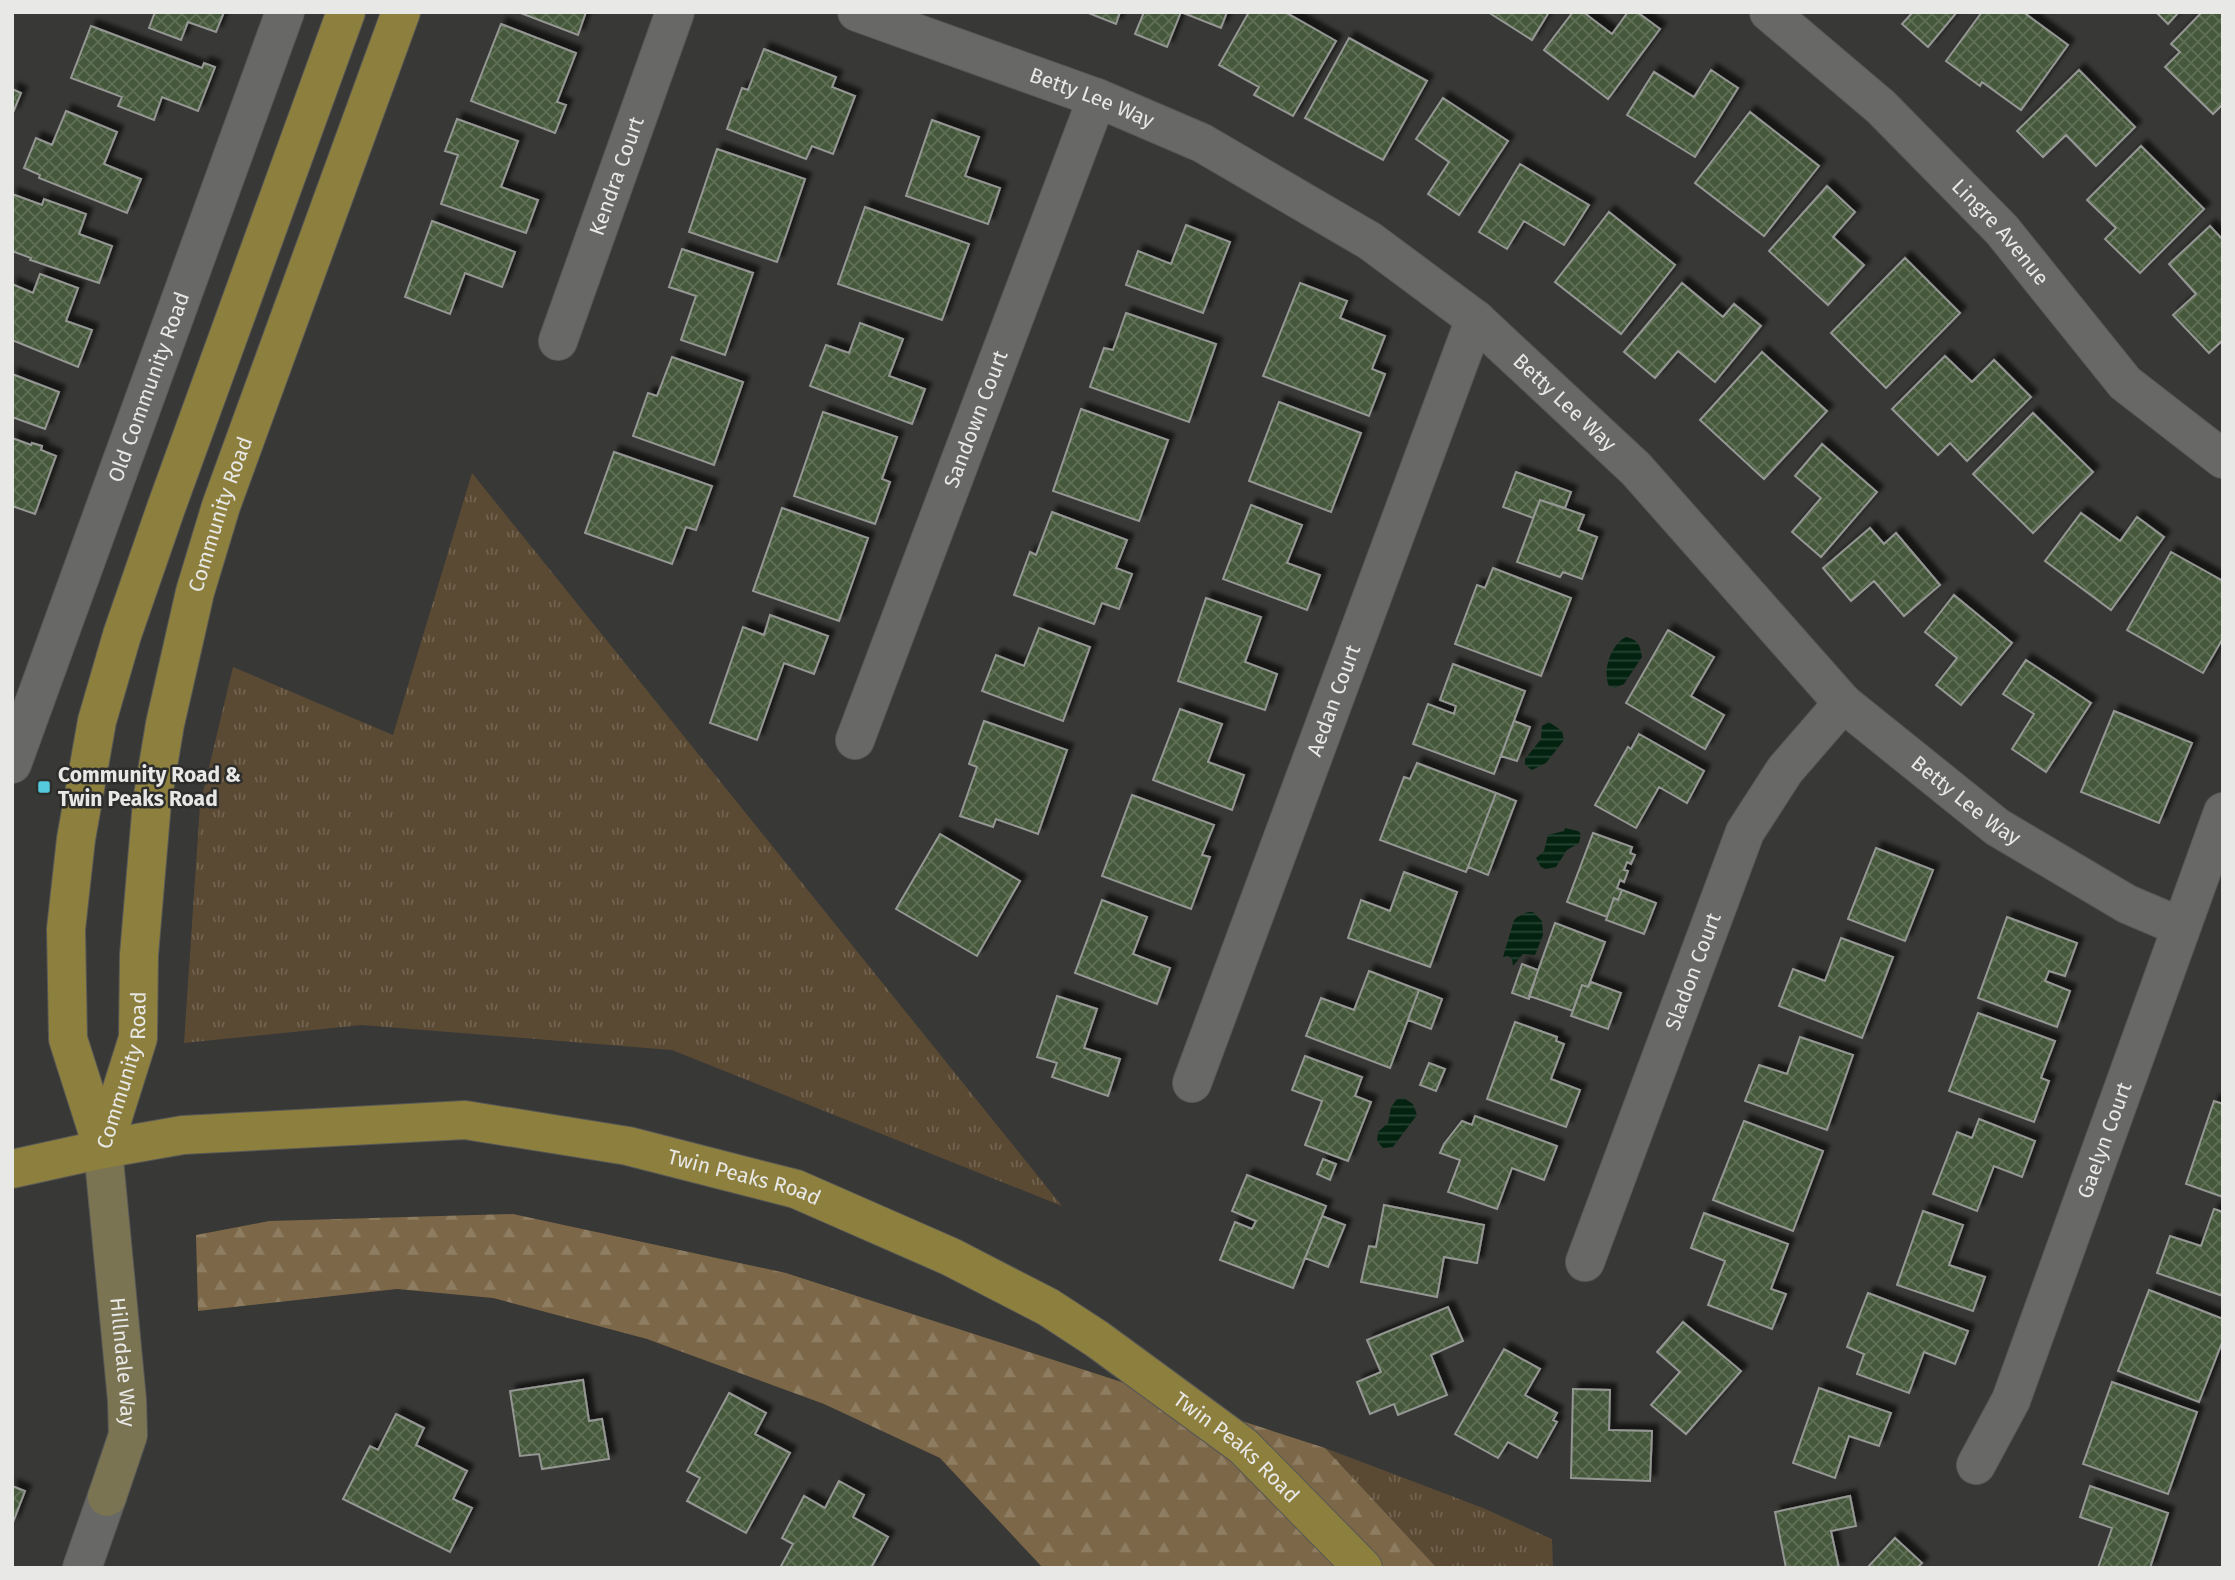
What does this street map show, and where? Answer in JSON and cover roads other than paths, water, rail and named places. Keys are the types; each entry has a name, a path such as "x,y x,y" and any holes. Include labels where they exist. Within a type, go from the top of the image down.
{"main road":[{"name":"Community Road","path":"103,1149 68,1039 66,929 76,839 97,721 122,635 166,508 346,12"},
{"name":"Community Road","path":"103,1149 138,1038 139,956 152,802 165,724 195,592 221,506 401,12"},
{"name":"Twin Peaks Road","path":"12,1169 183,1135 465,1121 628,1146 796,1189 951,1258 1048,1307 1088,1333 1243,1446 1363,1568"}],"street":[{"name":"Old Community Road","path":"12,764 285,12"},
{"name":"Kendra Court","path":"558,341 675,12"},
{"name":"Betty Lee Way","path":"857,12 1097,98 1202,143 1358,234 1475,319 1636,469 1843,703 1997,827 2127,904 2181,927"},
{"name":"Lingre Avenue","path":"1769,12 1881,107 2002,230 2125,383 2223,459"},
{"name":"Sandown Court","path":"855,740 1097,98"},
{"name":"Aedan Court","path":"1192,1083 1475,319"},
{"name":"Sladon Court","path":"1585,1262 1745,832 1785,770 1843,703"},
{"name":"Gaelyn Court","path":"1976,1465 2011,1400 2223,812"},
{"name":"Hillndale Way","path":"82,1568 128,1434 103,1149"}],"place":[{"name":"Community Road & Twin Peaks Road","path":"44,787"}]}
